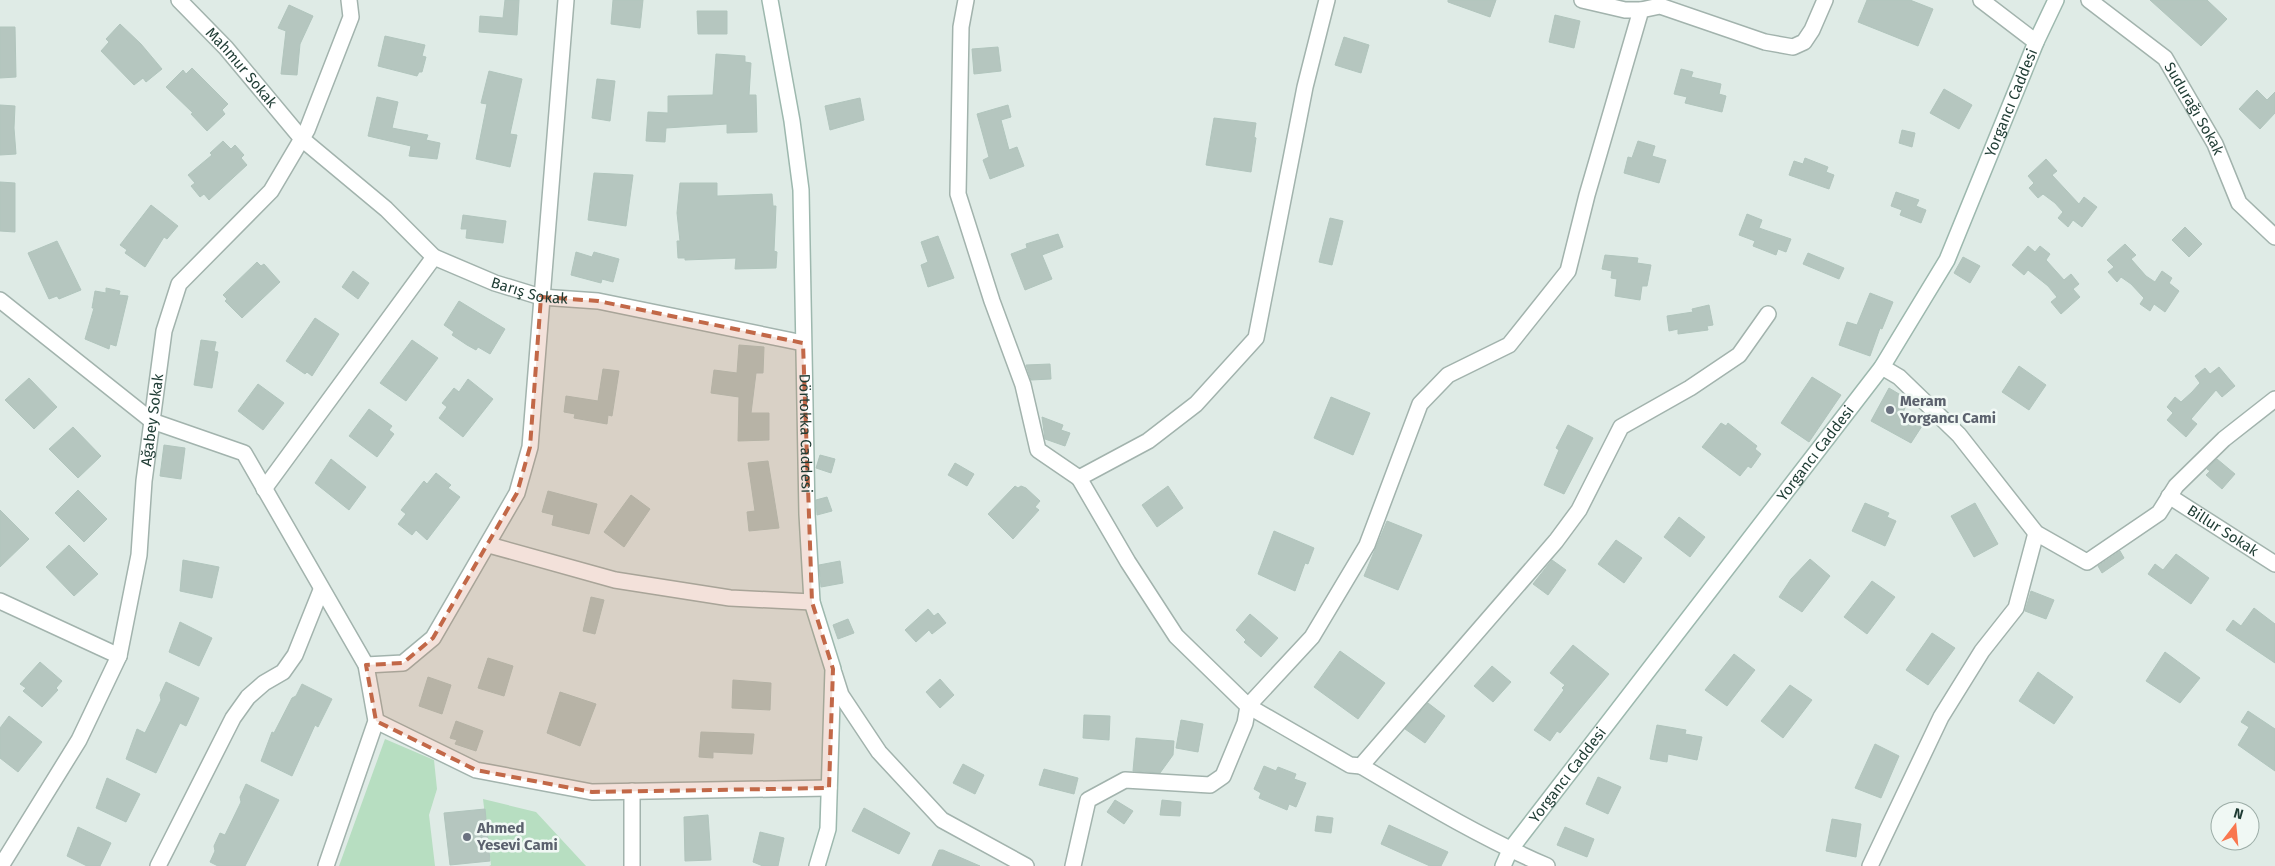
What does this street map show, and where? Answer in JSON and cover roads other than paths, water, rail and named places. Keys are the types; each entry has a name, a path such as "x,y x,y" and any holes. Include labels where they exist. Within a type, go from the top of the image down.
{"street":[{"name":"Mahmur Sokak","path":"179,0 226,48 302,139"},
{"name":"Ağabey Sokak","path":"1,866 79,740 119,656 139,555 144,481 164,331 179,284 271,191 307,130 351,17 349,0"},
{"path":"366,665 403,663 434,638 517,493 530,447 566,0"},
{"name":"Dörtokka Caddesi","path":"770,0 792,121 801,190 807,514 812,602 833,669 828,828 817,866"},
{"path":"966,0 961,27 958,194 992,301 1023,385 1038,450 1079,478 1128,562 1176,636 1248,706 1350,765 1361,766 1440,813 1510,850 1547,866"},
{"path":"1079,478 1148,441 1196,404 1256,338 1305,87 1328,0"},
{"path":"1582,0 1625,10 1641,10 1660,6 1765,42 1793,47 1804,42 1812,30 1825,0"},
{"path":"1981,0 2036,42"},
{"name":"Yorgancı Caddesi","path":"1503,866 1510,850 1882,367 1947,260 2036,42 2056,0"},
{"name":"Sudurağı Sokak","path":"2089,0 2165,58 2215,144 2239,203 2275,237"},
{"path":"1073,866 1088,800 1125,780 1210,785 1223,776 1245,723 1248,706 1312,637 1367,545 1420,404 1448,375 1509,345 1568,271 1587,195 1641,10"},
{"name":"Barış Sokak","path":"302,139 386,209 434,257 495,283 541,297 598,301 803,343"},
{"path":"264,489 434,257"},
{"path":"0,300 152,422 244,453 321,590 366,665 376,721 326,866"},
{"path":"1361,766 1556,541 1579,510 1621,426 1690,388 1739,355 1768,314"},
{"path":"1882,367 1899,377 1959,435 2036,533 2086,562 2159,513 2176,486 2224,439 2275,399"},
{"name":"Billur Sokak","path":"2169,496 2275,564"},
{"path":"1870,866 1940,717 1982,651 2016,608 2036,533"},
{"path":"488,545 615,580 730,598 812,602"},
{"path":"158,866 233,718 248,697 264,683 282,672 295,655 321,590"},
{"path":"0,601 119,656"},
{"path":"833,669 841,695 879,752 942,820 1026,866"},
{"path":"376,721 476,770 592,792 829,788"},
{"path":"632,791 632,866"}],"place":[{"name":"Meram Yorgancı Cami","path":"1890,410"},
{"name":"Ahmed Yesevi Cami","path":"467,837"}]}
